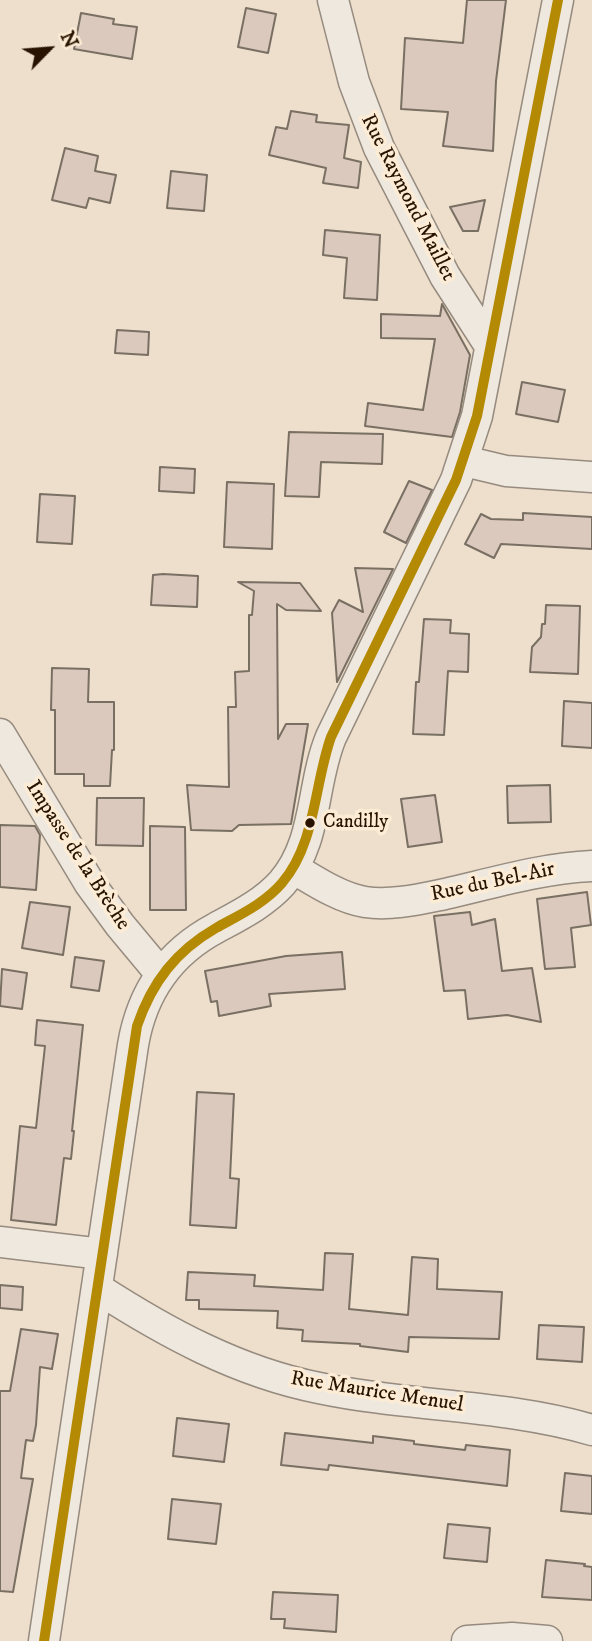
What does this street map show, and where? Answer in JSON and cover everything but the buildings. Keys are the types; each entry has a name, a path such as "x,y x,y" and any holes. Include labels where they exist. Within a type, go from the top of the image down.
{"street":[{"name":"Rue Raymond Maillet","path":"333,0 354,82 379,148 445,276 490,346"},
{"path":"44,1641 136,1025 160,973 186,947 255,906 283,882 293,868 306,840 322,762 339,719 464,461 477,416 558,0"},
{"path":"464,461 506,471 592,477"},
{"name":"Impasse de la Brèche","path":"0,734 90,884 160,973"},
{"name":"Rue du Bel-Air","path":"293,868 351,898 364,902 394,902 555,870 592,866"},
{"path":"0,1242 102,1254"},
{"name":"Rue Maurice Menuel","path":"97,1288 164,1330 194,1345 289,1381 344,1393 527,1415 592,1430"},
{"path":"467,1641 512,1638 547,1641"}],"transit line":[{"path":"44,1641 137,1026 150,995 177,958 202,937 267,897 282,883 293,867 308,832 331,737 456,480 477,416 558,0"}],"place":[{"name":"Candilly","path":"310,823"}]}
